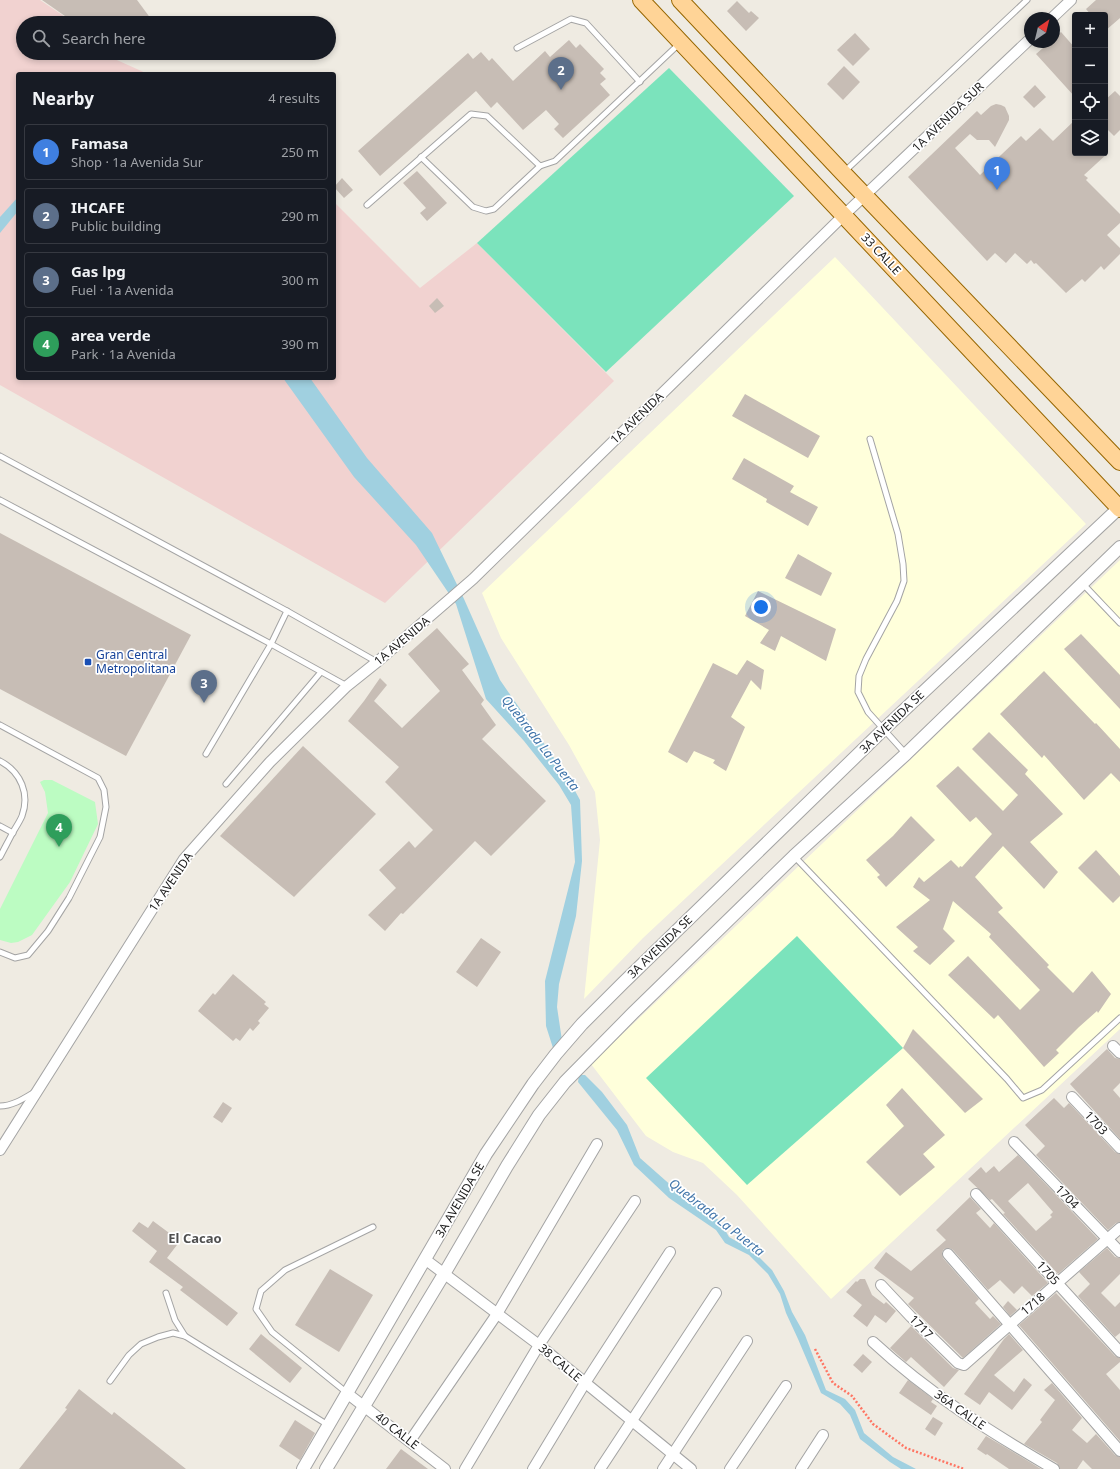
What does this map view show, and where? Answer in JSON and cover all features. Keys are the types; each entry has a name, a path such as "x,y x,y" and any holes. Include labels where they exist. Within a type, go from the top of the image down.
{"main road":[{"name":"33 CALLE","path":"641,0 1119,508"},
{"path":"680,0 843,173 1120,462"}],"street":[{"path":"1058,12 1071,0"},
{"name":"1A AVENIDA SUR","path":"865,196 1024,45"},
{"name":"1A AVENIDA","path":"0,1150 3,1139 37,1090 184,859 270,762 347,686 473,579 865,196"},
{"name":"3A AVENIDA SE","path":"303,1469 426,1260 486,1154 533,1084 556,1054 582,1024 623,983 884,729 1119,508"},
{"path":"326,1469 444,1274 507,1166 539,1115 565,1082 632,1014 794,856 906,754 1120,547"},
{"name":"1703","path":"1072,1097 1120,1148"},
{"name":"1704","path":"1014,1142 1120,1252"},
{"path":"410,1441 497,1314 596,1144"},
{"name":"1705","path":"976,1194 1120,1352"},
{"path":"465,1469 539,1345 635,1201"},
{"name":"1718","path":"964,1365 1120,1228"},
{"path":"533,1469 585,1384 670,1252"},
{"path":"948,1254 1120,1451"},
{"name":"38 CALLE","path":"426,1260 539,1345 691,1469"},
{"name":"1717","path":"881,1285 958,1363 964,1365"},
{"path":"600,1469 716,1293"},
{"path":"663,1469 748,1341"},
{"name":"36A CALLE","path":"873,1342 947,1403 1003,1440 1054,1469"},
{"path":"730,1469 786,1386"},
{"name":"40 CALLE","path":"348,1394 445,1469"},
{"path":"801,1469 823,1435"}],"lane":[{"path":"843,173 1027,0"},
{"path":"517,48 572,19 586,23 640,82"},
{"path":"421,157 473,207 486,212 494,209 540,166 555,161 681,42"},
{"path":"367,206 471,114 487,116 540,166"},
{"path":"870,439 898,534 904,581 897,601 866,659 859,676 858,692 868,712 906,754"},
{"path":"0,456 287,611 377,662"},
{"path":"0,500 347,686"},
{"path":"1082,583 1120,623"},
{"path":"206,754 271,644 287,611"},
{"path":"226,784 321,672"},
{"path":"0,726 98,778 104,790 106,807 100,837 69,898 37,945 28,955 15,958 0,952"},
{"path":"0,761 17,774 24,788 25,802 22,816 0,857"},
{"path":"0,826 13,833"},
{"path":"794,856 1002,1073 1023,1098 1042,1090 1120,1018"},
{"path":"0,1106 5,1106 23,1100 37,1090"},
{"path":"348,1394 272,1332 256,1309 261,1291 285,1270 373,1227"},
{"path":"166,1293 175,1320 185,1336"},
{"path":"110,1381 129,1355 141,1344 173,1333 185,1336 329,1426"}],"path":[{"path":"815,1349 833,1383 852,1396 873,1424 906,1448 964,1469"}],"shaded area":[{"path":"0,0 40,0 64,16 16,16 16,60 117,60 144,72 16,72 16,380 336,380 336,204 420,288 477,243 614,381 385,603 0,385"},
{"path":"835,257 1086,524 643,938 584,999 600,840 595,792 569,745 501,638 482,593"},
{"path":"1120,560 1120,1029 831,1299 737,1195 703,1163 673,1152 646,1136 591,1064"}],"green space":[{"path":"669,68 794,196 606,372 477,243"},
{"path":"44,780 52,780 95,802 98,824 70,882 32,935 18,942 11,943 0,940 0,909 48,813 45,792 40,782"},
{"path":"797,936 903,1048 747,1185 646,1078"}],"water":[{"path":"16,199 16,213 0,233 0,217"},
{"name":"Quebrada La Puerta","path":"284,380 311,380 367,458 432,533 464,599 500,680 568,778 580,800 582,861 576,916 559,984 557,1007 563,1047 561,1053 553,1048 546,1026 545,981 575,862 571,805 559,785 524,741 486,699 456,604 416,545 354,477"},
{"path":"579,1075 585,1075 602,1092 627,1125 640,1158 674,1188 720,1221 729,1237 752,1250 772,1270 805,1335 826,1390 845,1399 855,1410 864,1433 893,1457 916,1469 901,1469 860,1439 850,1415 840,1404 821,1393 786,1313 780,1294 768,1274 749,1255 725,1243 716,1230 669,1198 634,1165 617,1130 578,1082"}],"building":[{"path":"42,0 137,0 149,16 65,16"},
{"path":"1096,0 1120,0 1120,18 1108,28 1108,12 1088,12 1086,9"},
{"path":"737,1 749,13 751,11 759,18 746,31 727,11"},
{"path":"1061,32 1072,45 1072,94 1036,54 1043,48 1060,48"},
{"path":"855,33 870,49 853,66 837,50"},
{"path":"569,40 576,48 580,44 604,69 600,73 606,79 600,84 610,95 563,138 554,129 559,124 546,110 523,130 497,102 491,108 476,91 380,176 358,151 468,53 473,59 481,52 489,61 492,58 513,81 545,51 550,57"},
{"path":"844,66 860,82 843,100 827,84"},
{"path":"1035,85 1046,97 1034,108 1023,97"},
{"path":"1115,91 1120,96 1120,130 1114,136 1108,130 1108,97"},
{"path":"996,104 1005,107 1009,116 1009,120 995,147 989,140 977,140 970,134 955,148 980,175 1021,136 1026,141 1040,128 1053,141 1072,123 1072,156 1105,156 1084,175 1088,178 1086,180 1120,214 1120,223 1107,235 1120,248 1120,254 1104,270 1101,266 1085,282 1082,279 1066,293 1036,263 1034,264 1031,260 1027,264 1015,253 1006,263 995,253 987,261 908,177 977,111 981,115 991,106"},
{"path":"417,171 447,203 427,221 420,213 426,208 403,183"},
{"path":"342,178 353,190 344,198 336,189 336,185"},
{"path":"437,298 444,306 435,313 429,306"},
{"path":"745,394 820,436 808,458 732,416"},
{"path":"744,458 794,486 790,492 818,507 808,526 766,502 767,499 732,479"},
{"name":"Gran Central Metropolitana","path":"0,533 191,635 126,756 0,689"},
{"path":"798,554 832,573 821,596 785,578"},
{"path":"758,591 836,629 826,661 781,636 775,651 760,643 769,630 745,616"},
{"path":"437,628 469,664 462,670 484,700 481,704 496,725 482,739 546,801 491,856 475,841 403,914 401,913 385,931 368,915 396,888 379,870 409,841 415,848 433,830 385,782 399,767 348,721 380,678 387,685 374,701 402,728 440,691 408,654"},
{"path":"1081,634 1120,675 1120,709 1064,649"},
{"path":"747,660 764,670 761,690 751,680 731,717 745,727 726,771 713,763 715,760 694,751 687,763 668,752 713,663 737,675"},
{"path":"1044,671 1120,749 1120,782 1111,773 1084,800 1044,755 1042,758 1000,714"},
{"path":"989,732 1028,770 1025,774 1063,814 1030,842 1058,872 1044,889 1003,846 975,877 1003,908 998,912 1049,965 1047,967 1073,993 1092,971 1111,994 1098,1013 1097,1011 1056,1050 1059,1053 1044,1067 998,1015 994,1019 948,975 968,956 1020,1010 1040,990 989,937 991,934 953,901 943,929 955,941 930,965 913,951 918,947 896,927 930,900 913,887 919,877 924,882 951,860 959,868 960,866 962,867 992,834 976,817 970,822 936,786 958,766 1003,811 1018,795 972,749"},
{"path":"303,746 376,814 294,897 220,836"},
{"path":"911,816 935,840 886,887 877,877 880,875 866,860 893,836"},
{"path":"1096,850 1120,876 1120,896 1113,903 1078,868"},
{"path":"481,938 501,952 477,987 456,972"},
{"path":"233,974 266,1002 264,1004 269,1008 258,1021 260,1023 253,1031 250,1028 240,1041 236,1038 233,1041 198,1011 213,993 215,995"},
{"path":"913,1029 983,1099 965,1113 903,1048"},
{"path":"1107,1049 1115,1058 1120,1059 1120,1083 1113,1090 1120,1098 1120,1139 1070,1084"},
{"path":"902,1088 945,1135 923,1154 935,1167 900,1196 866,1162 904,1126 886,1105"},
{"path":"1054,1098 1064,1108 1069,1103 1115,1152 1120,1154 1120,1222 1116,1223 1108,1230 1036,1155 1045,1146 1025,1125"},
{"path":"223,1102 232,1108 222,1123 213,1117"},
{"path":"1018,1155 1098,1239 1058,1274 1003,1214 1005,1213 992,1199 990,1200 968,1179 981,1167 986,1173 994,1166 999,1172","holes":["1028,1183 1053,1212 1050,1215 1052,1217 1036,1231 1008,1201"]},
{"path":"970,1197 981,1209 976,1213 990,1228 994,1223 1048,1283 1032,1296 1022,1286 1014,1294 1000,1280 988,1290 953,1250 950,1248 944,1249 942,1252 943,1258 979,1299 975,1303 990,1319 993,1316 1001,1324 963,1358 908,1304 914,1298 874,1268 886,1252 911,1271 946,1240 936,1230"},
{"path":"153,1221 180,1241 167,1258 238,1313 227,1326 180,1290 183,1287 149,1262 157,1251 132,1231 139,1222 148,1228"},
{"path":"1107,1248 1115,1257 1120,1258 1120,1274 1101,1293 1115,1307 1120,1302 1120,1333 1115,1337 1078,1296 1090,1284 1079,1272"},
{"path":"330,1269 373,1295 339,1352 295,1325"},
{"path":"860,1279 865,1279 872,1295 884,1304 886,1302 896,1311 886,1323 875,1315 867,1327 853,1316 862,1305 846,1292 856,1281 857,1282"},
{"path":"1056,1293 1115,1356 1120,1358 1120,1362 1106,1374 1120,1390 1120,1441 1019,1325"},
{"path":"1008,1301 1017,1310 1010,1316 1003,1307"},
{"path":"911,1326 953,1368 959,1370 944,1387 911,1357 906,1362 890,1348"},
{"path":"261,1334 302,1368 290,1383 249,1349"},
{"path":"1009,1334 1023,1350 994,1375 1014,1392 1024,1378 1032,1385 1012,1410 989,1392 980,1405 964,1394"},
{"path":"863,1354 872,1362 862,1373 853,1365"},
{"path":"908,1380 933,1399 931,1402 937,1406 931,1415 899,1393"},
{"path":"1052,1383 1082,1418 1072,1430 1087,1443 1096,1434 1115,1455 1120,1457 1120,1469 1092,1469 1083,1460 1077,1469 1060,1469 1057,1463 1024,1444 1042,1422 1040,1420 1055,1400 1044,1390"},
{"path":"79,1389 112,1415 114,1412 186,1469 19,1469 67,1409 65,1408"},
{"path":"933,1417 943,1423 935,1436 925,1429"},
{"path":"295,1420 315,1433 300,1460 279,1446"},
{"path":"986,1436 1041,1469 1009,1469 977,1449"},
{"path":"401,1449 428,1469 386,1469"}],"place":[{"name":"IHCAFE","path":"561,90"},
{"name":"Famasa","path":"997,190"},
{"name":"Gran Central Metropolitana","path":"88,662"},
{"name":"Gas lpg","path":"204,703"},
{"name":"area verde","path":"59,847"}],"district":[{"name":"El Cacao","path":"195,1238"}]}
